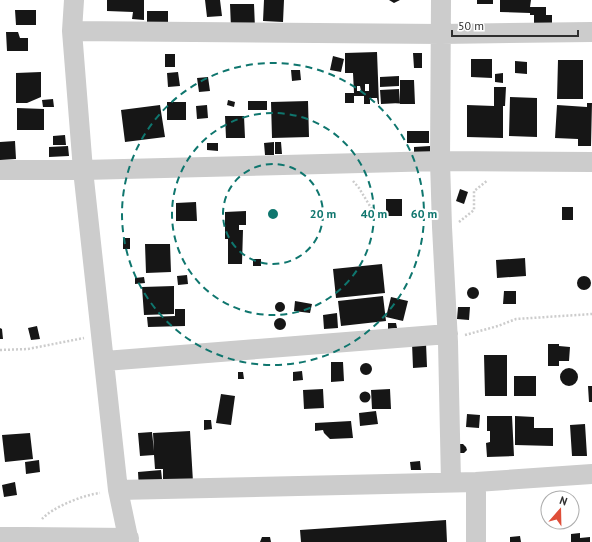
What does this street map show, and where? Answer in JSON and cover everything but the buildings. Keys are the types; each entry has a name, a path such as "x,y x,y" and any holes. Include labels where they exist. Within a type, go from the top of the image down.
{"street":[{"path":"0,538 25,537 129,540 118,490 84,170 72,31 74,0"},
{"path":"441,0 440,162 448,338 452,482"},
{"path":"72,31 441,34 592,32"},
{"path":"0,170 84,170 440,162 592,162"},
{"path":"105,361 448,338"},
{"path":"118,490 476,482 592,474"},
{"path":"476,482 476,542"}],"path":[{"path":"442,227 459,223 474,210 474,191 495,175 493,162"},
{"path":"338,164 360,188 376,216"},
{"path":"448,338 498,326 516,318 592,314"},
{"path":"0,350 28,349 102,335"},
{"path":"25,537 48,512 89,494 118,490"}]}
